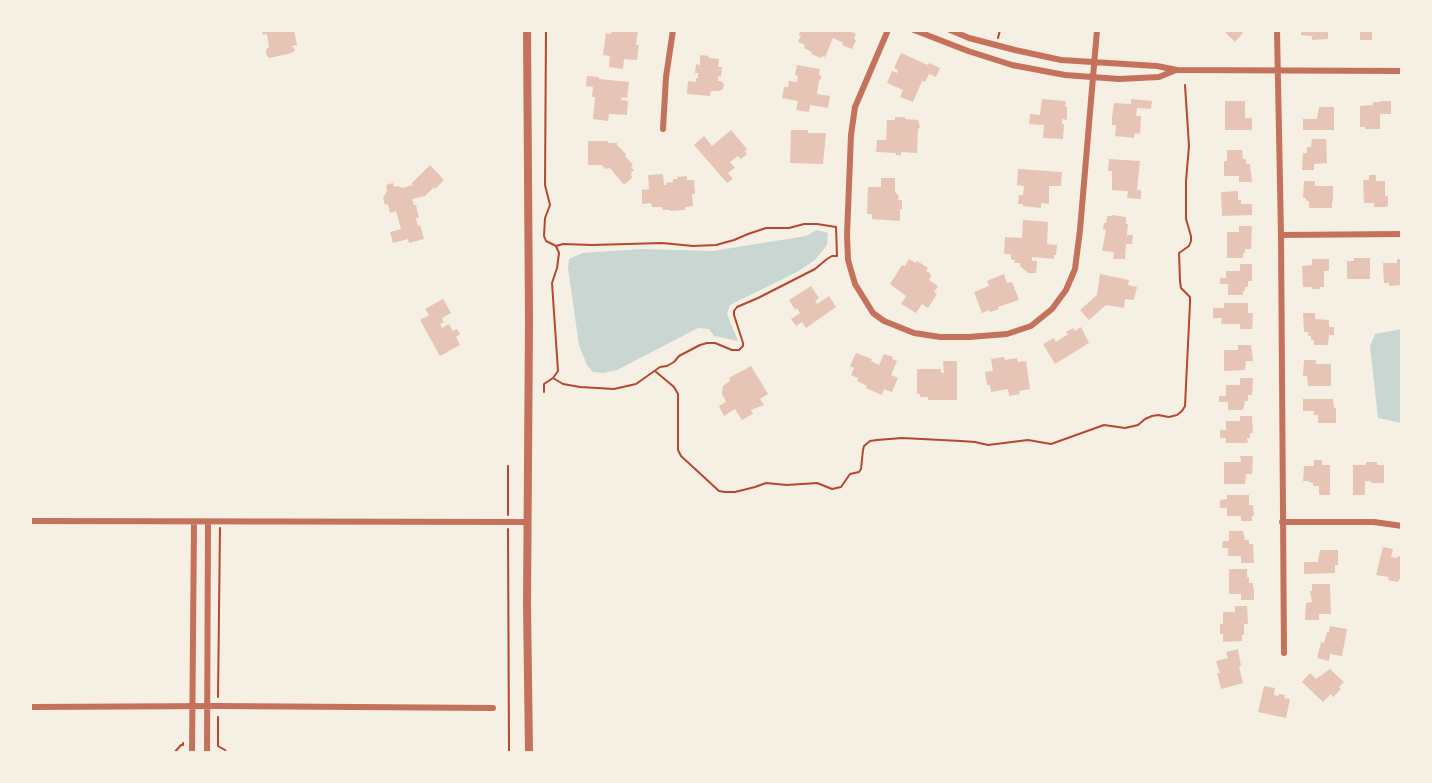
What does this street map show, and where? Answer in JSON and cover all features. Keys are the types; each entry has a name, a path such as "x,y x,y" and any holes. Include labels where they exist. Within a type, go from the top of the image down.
{"street":[{"path":"527,30 529,753"},
{"path":"663,129 666,77 673,30"},
{"path":"888,30 855,107 851,135 847,235 849,260 855,284 873,313 884,321 914,333 940,337 1007,334 1031,326 1052,309 1066,290 1075,269 1080,230 1097,30"},
{"path":"914,30 1012,65 1065,75 1119,79 1159,77 1177,70"},
{"path":"950,30 1015,51 1061,60 1157,66 1177,70 1402,71"},
{"path":"1277,30 1284,654"},
{"path":"1281,235 1402,234"},
{"path":"30,522 527,522"},
{"path":"192,753 194,522"},
{"path":"207,753 208,522"},
{"path":"1282,522 1374,522 1402,526"},
{"path":"30,707 493,708"}],"path":[{"path":"544,392 544,384 558,371 552,283 560,253 556,246 546,241 544,236 545,218 550,206 546,185 546,30"},
{"path":"998,38 1000,30"},
{"path":"655,371 674,387 678,394 678,450 681,456 719,491 725,492 735,492 766,483 787,485 817,483 832,489 841,488 850,474 859,472 861,469 863,450 870,441 902,438 968,441 988,445 1028,440 1051,444 1104,426 1125,428 1138,425 1152,416 1177,415 1185,406 1190,303 1190,297 1181,288 1179,253 1190,246 1191,241 1185,219 1185,181 1190,146 1185,85"},
{"path":"553,378 563,384 614,389 636,384 700,345 715,343 732,350 739,350 743,343 734,315 735,309 741,304 816,269 832,256 837,256 836,227 818,224 766,228 716,245 693,246 662,243 563,244 556,246"},
{"path":"508,466 510,753"},
{"path":"218,697 220,522"},
{"path":"218,717 218,746 226,753"},
{"path":"174,753 183,745 184,735"}],"shaded area":[{"path":"817,230 828,233 827,245 815,260 797,272 730,305 727,314 738,341 714,336 709,329 698,328 617,370 603,373 593,372 587,365 579,345 568,268 569,259 583,253 641,249 713,251 806,236"},
{"path":"1402,329 1402,423 1378,418 1370,346 1375,334"}],"building":[{"path":"262,30 294,30 297,45 291,46 295,51 269,58 266,51 269,48 267,34 263,35"},
{"path":"612,30 638,30 637,60 624,59 623,69 609,67 610,56 603,55 606,33 611,34"},
{"path":"801,30 853,30 856,40 852,49 833,38 825,57 821,58 811,54 812,52 804,48 805,45 798,42"},
{"path":"1223,30 1240,30 1243,33 1235,42"},
{"path":"1301,30 1328,30 1328,39 1312,40 1312,36 1301,35"},
{"path":"1360,30 1372,30 1372,40 1360,40"},
{"path":"901,53 940,68 936,77 929,74 925,82 922,81 913,102 900,97 903,90 887,83 892,71 897,73 898,70 894,68"},
{"path":"700,55 719,59 718,67 722,67 718,81 724,84 723,89 711,91 710,96 687,94 688,81 696,82 698,78 698,73 695,73 696,64 700,65"},
{"path":"797,65 820,69 819,74 822,77 817,94 830,96 828,108 810,105 809,112 796,110 798,101 782,98 784,87 788,87 789,81 797,82 798,76 795,75"},
{"path":"587,76 629,82 627,98 622,97 621,100 628,101 627,115 609,114 608,121 593,119 595,97 592,97 593,87 586,86"},
{"path":"1042,99 1066,101 1067,120 1062,119 1063,139 1043,138 1044,125 1029,124 1030,114 1040,115"},
{"path":"1131,99 1152,101 1151,109 1137,108 1136,116 1141,116 1140,134 1135,133 1134,138 1115,136 1116,125 1112,125 1114,103 1131,104"},
{"path":"1225,101 1245,101 1245,118 1252,118 1252,130 1225,130"},
{"path":"1391,101 1391,114 1380,114 1380,129 1360,127 1360,106 1373,105 1373,102"},
{"path":"1319,107 1334,107 1334,130 1303,130 1303,119 1317,119"},
{"path":"895,117 918,120 920,127 917,153 901,152 901,155 896,155 896,153 876,152 877,140 886,140 887,120 895,120"},
{"path":"731,130 747,149 745,151 747,154 741,159 738,156 730,162 735,168 728,173 733,179 727,183 694,145 704,136 712,146"},
{"path":"791,130 826,133 823,164 790,163"},
{"path":"1312,139 1326,139 1327,163 1314,164 1314,170 1302,170 1303,153 1307,153 1307,147 1311,147"},
{"path":"588,141 617,143 633,165 631,167 634,170 631,173 632,178 624,185 610,168 605,169 602,165 588,165"},
{"path":"1227,150 1242,150 1243,159 1246,159 1246,164 1250,164 1252,182 1239,182 1239,176 1224,176"},
{"path":"1109,159 1140,161 1137,190 1141,190 1141,199 1127,198 1128,191 1112,190 1112,171 1108,171"},
{"path":"430,165 444,180 425,196 412,199 416,205 419,218 416,218 424,239 409,243 408,239 393,243 390,232 401,229 396,211 390,213 388,204 385,205 383,198 387,191 386,185 393,183 394,187 402,188 413,185 412,183"},
{"path":"1018,169 1062,172 1061,186 1049,186 1049,204 1041,203 1041,208 1018,204 1019,195 1023,195 1024,186 1017,185"},
{"path":"663,174 664,185 673,182 673,179 678,179 677,177 687,176 687,180 694,180 693,206 685,207 685,210 670,211 663,210 662,207 652,207 651,203 642,204 642,190 649,189 648,175"},
{"path":"1369,175 1376,175 1376,181 1385,181 1388,206 1374,207 1374,203 1364,203 1363,180 1369,180"},
{"path":"881,178 895,178 895,192 899,196 898,200 902,200 900,221 872,219 872,214 867,214 868,187 881,187"},
{"path":"1304,181 1315,181 1315,186 1333,186 1332,208 1309,208 1309,201 1303,198"},
{"path":"1238,191 1238,200 1241,200 1241,204 1252,204 1252,215 1222,216 1221,192"},
{"path":"1107,216 1126,217 1127,235 1133,235 1132,244 1126,244 1125,259 1113,259 1114,252 1102,251 1106,230 1103,229 1104,223 1106,223"},
{"path":"1023,220 1048,222 1047,244 1057,245 1054,259 1032,257 1032,261 1037,261 1036,273 1028,273 1020,266 1020,263 1014,263 1015,260 1011,260 1011,254 1004,254 1005,237 1022,238"},
{"path":"1239,226 1252,226 1251,249 1245,249 1243,258 1227,258 1227,232 1239,232"},
{"path":"1354,258 1370,258 1370,279 1347,279 1347,261 1354,261"},
{"path":"909,259 928,268 926,271 931,277 929,280 938,286 934,292 937,294 928,308 922,304 916,313 901,304 906,296 890,284 902,265 905,266"},
{"path":"1312,259 1329,259 1329,271 1324,271 1324,287 1320,289 1303,287 1302,266 1312,265"},
{"path":"1397,259 1402,259 1402,285 1389,286 1389,283 1384,283 1383,263 1397,263"},
{"path":"1240,264 1252,264 1252,281 1248,281 1248,287 1245,287 1243,295 1228,295 1228,284 1220,284 1220,278 1226,278 1226,271 1240,271"},
{"path":"1004,274 1007,283 1012,282 1019,300 998,307 999,309 982,313 974,292 989,286 987,281"},
{"path":"1100,274 1129,280 1128,285 1137,287 1134,300 1125,299 1124,308 1106,305 1089,320 1080,310 1097,295"},
{"path":"811,286 819,298 815,301 817,304 829,296 836,307 806,328 802,322 796,326 791,319 800,313 797,308 795,310 789,300"},
{"path":"443,299 451,313 442,318 444,322 440,324 442,328 449,324 453,331 457,329 460,334 456,337 460,345 440,356 420,320 429,315 425,309"},
{"path":"1224,303 1248,303 1248,313 1253,313 1252,329 1240,329 1240,324 1221,324 1222,318 1213,318 1213,308 1224,308"},
{"path":"1303,313 1315,313 1315,319 1329,320 1329,327 1334,327 1334,335 1329,335 1328,345 1314,345 1314,340 1308,336 1308,332 1304,332"},
{"path":"1081,327 1089,343 1055,364 1043,344 1054,338 1056,342 1068,334 1066,332 1073,328 1075,331"},
{"path":"1238,345 1251,345 1253,361 1246,361 1245,370 1224,371 1224,350 1238,350"},
{"path":"856,353 872,359 871,361 879,365 884,354 897,361 891,375 898,378 892,392 884,389 882,395 866,388 867,386 857,381 858,378 851,375 854,368 850,366"},
{"path":"1004,357 1005,360 1017,358 1018,362 1026,361 1030,389 1009,396 1008,389 991,392 990,385 987,385 985,372 993,371 991,359"},
{"path":"1304,360 1316,360 1316,364 1331,364 1331,386 1308,386 1307,376 1303,376"},
{"path":"943,361 957,361 957,400 928,400 928,397 920,397 920,394 917,394 917,369 941,369 941,373 944,373"},
{"path":"751,366 768,394 760,399 764,405 751,410 753,414 742,420 735,409 724,416 719,406 726,402 722,394 723,386 730,381 729,378"},
{"path":"1240,378 1253,378 1252,395 1248,395 1248,401 1245,401 1243,410 1228,410 1228,402 1219,402 1219,396 1226,396 1226,385 1240,385"},
{"path":"1303,399 1333,399 1334,408 1336,408 1336,423 1318,423 1318,415 1314,415 1314,411 1303,411"},
{"path":"1240,416 1252,416 1253,433 1250,433 1250,438 1247,438 1248,443 1226,443 1226,438 1220,438 1220,430 1226,430 1226,421 1240,421"},
{"path":"1240,456 1253,456 1252,474 1246,474 1245,484 1224,484 1224,462 1241,462"},
{"path":"1314,460 1322,460 1322,465 1330,465 1330,495 1319,495 1319,486 1303,481 1304,466 1314,466"},
{"path":"1366,462 1377,462 1377,465 1384,465 1384,483 1365,481 1365,495 1353,495 1353,465 1366,465"},
{"path":"1227,495 1249,495 1249,505 1253,505 1252,521 1241,521 1241,516 1227,516 1227,508 1220,508 1220,500 1227,499"},
{"path":"1229,531 1243,531 1245,540 1253,544 1254,563 1241,563 1241,556 1228,556 1228,548 1222,548 1223,541 1229,541"},
{"path":"1383,547 1393,549 1391,557 1402,557 1402,580 1399,579 1398,582 1388,580 1389,577 1376,575"},
{"path":"1320,550 1338,550 1338,565 1335,565 1335,573 1304,574 1304,562 1318,562"},
{"path":"1229,569 1247,569 1249,583 1253,583 1254,600 1241,600 1241,594 1229,594"},
{"path":"1312,584 1330,584 1331,614 1319,614 1319,620 1305,620 1306,603 1312,602 1310,591 1312,591"},
{"path":"1235,606 1247,606 1248,624 1244,624 1242,641 1223,642 1220,624 1223,624 1223,612 1235,612"},
{"path":"1330,626 1347,629 1342,656 1330,654 1329,661 1317,658 1321,642 1324,643"},
{"path":"1238,649 1243,683 1221,689 1217,673 1220,673 1216,661 1228,658 1226,652"},
{"path":"1330,669 1344,682 1333,697 1331,694 1323,702 1302,682 1310,673 1316,679"},
{"path":"1264,686 1275,688 1274,695 1285,695 1284,698 1290,699 1286,718 1258,712"}]}
